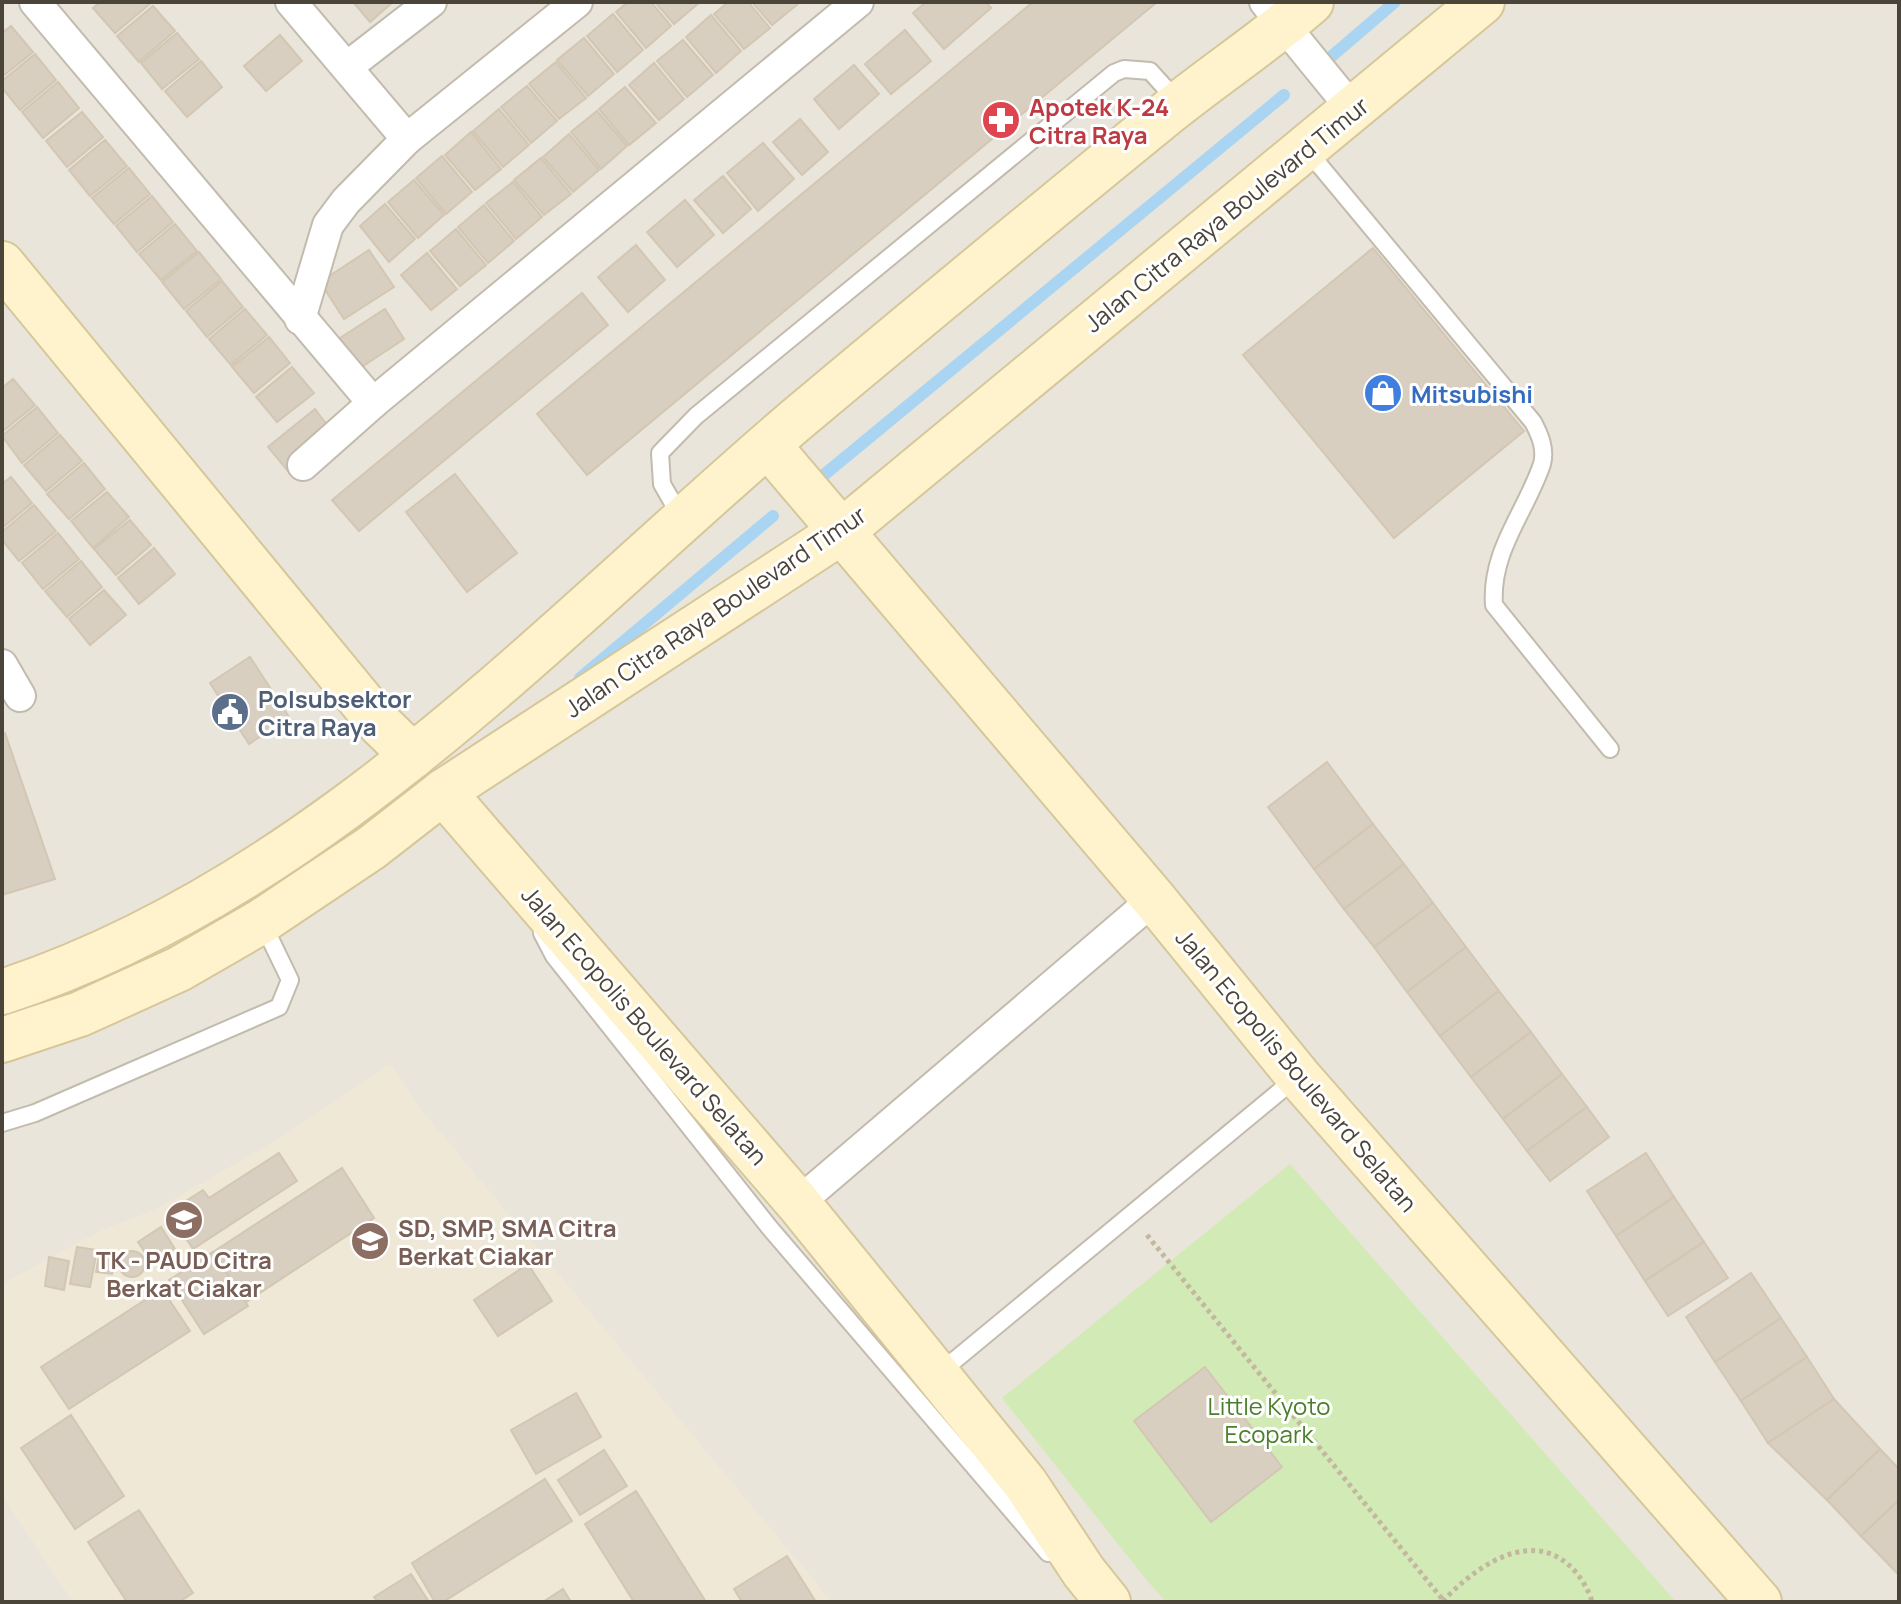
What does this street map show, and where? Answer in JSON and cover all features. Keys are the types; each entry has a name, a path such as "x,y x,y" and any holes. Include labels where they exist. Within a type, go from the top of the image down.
{"street":[{"path":"35,2 373,403"},
{"path":"291,2 407,139"},
{"path":"347,67 431,2"},
{"path":"300,319 328,225 407,139 577,2"},
{"path":"303,465 373,403 858,2"},
{"name":"Jalan Citra Raya Boulevard Timur","path":"2,1040 80,1014 179,969 262,921 371,848 443,792 834,523 1305,148 1346,102 1482,2"},
{"path":"2,992 67,971 154,929 227,887 344,811 413,756 682,520 781,460 975,269 1180,103 1291,20 1346,102"},
{"path":"2,264 381,725 413,756"},
{"name":"Jalan Ecopolis Boulevard Selatan","path":"781,460 1154,899 1298,1076 1759,1602"},
{"path":"2,665 20,696"},
{"name":"Jalan Ecopolis Boulevard Selatan","path":"443,792 530,889 790,1209 944,1369 1096,1587"},
{"path":"790,1209 1154,899"}],"lane":[{"path":"682,520 662,484 660,453 696,416 1114,73 1124,69 1150,71 1180,103"},
{"path":"1305,148 1533,422 1542,440 1543,462 1498,562 1492,582 1494,605 1610,749"},
{"path":"2,1123 35,1113 279,1007 290,980 262,921"},
{"path":"944,1369 1298,1076"},
{"path":"790,1209 1054,1560 1096,1587"}],"path":[{"path":"1131,1215 1443,1601 1468,1576 1502,1556 1534,1549 1556,1554 1575,1571 1592,1602"}],"shaded area":[{"path":"2,2 1899,2 1899,1602 2,1602"},
{"name":"SD, SMP, SMA Citra Berkat Ciakar","path":"390,1064 415,1102 832,1602 73,1602 2,1495 2,1284 100,1231 156,1209 270,1144"}],"green space":[{"name":"Little Kyoto Ecopark","path":"1290,1164 1676,1602 1166,1602 1002,1398"}],"building":[{"path":"100,2 151,3 115,33 93,8"},
{"path":"353,2 393,2 370,22"},
{"path":"628,2 651,2 671,26 646,48 616,12"},
{"path":"655,2 700,2 674,24"},
{"path":"728,2 748,2 770,28 744,49 714,14"},
{"path":"752,2 796,2 798,4 772,25"},
{"path":"926,2 986,2 991,8 944,49 913,13"},
{"path":"1033,2 1157,2 587,475 537,414"},
{"path":"153,6 175,31 139,62 117,36"},
{"path":"613,14 643,50 617,72 587,36"},
{"path":"711,15 741,51 716,73 686,37"},
{"path":"11,26 33,52 2,77 2,33"},
{"path":"905,30 931,61 891,94 865,64"},
{"path":"177,33 199,59 162,89 141,63"},
{"path":"280,35 302,61 266,91 244,66"},
{"path":"584,38 614,74 588,96 557,60"},
{"path":"683,40 713,75 687,97 657,61"},
{"path":"35,54 56,80 20,110 2,88 2,81"},
{"path":"201,61 222,87 187,117 165,91"},
{"path":"556,62 586,98 559,119 529,84"},
{"path":"654,63 684,99 659,120 629,85"},
{"path":"854,65 879,94 839,129 814,99"},
{"path":"58,82 79,108 43,138 22,112"},
{"path":"527,86 557,121 531,143 501,107"},
{"path":"625,87 656,123 629,145 599,109"},
{"path":"499,109 529,145 503,167 473,131"},
{"path":"597,111 627,146 601,169 571,132"},
{"path":"82,112 103,137 67,167 46,141"},
{"path":"800,119 828,152 802,175 773,142"},
{"path":"471,132 501,169 475,190 445,155"},
{"path":"569,134 599,170 573,192 543,157"},
{"path":"105,140 127,166 90,196 69,170"},
{"path":"763,143 794,179 758,211 727,173"},
{"path":"442,156 472,192 446,214 416,178"},
{"path":"541,158 571,194 544,215 514,180"},
{"path":"129,168 150,194 114,224 92,198"},
{"path":"723,176 751,209 723,233 694,200"},
{"path":"414,180 444,215 418,238 388,202"},
{"path":"513,182 542,217 516,239 486,203"},
{"path":"152,196 173,222 137,252 116,226"},
{"path":"685,200 714,235 677,267 647,232"},
{"path":"385,204 415,239 389,262 360,226"},
{"path":"484,205 514,241 488,263 458,227"},
{"path":"175,224 197,251 161,280 139,254"},
{"path":"456,229 486,265 460,286 430,251"},
{"path":"636,245 665,280 628,312 598,277"},
{"name":"Mitsubishi","path":"1373,248 1524,431 1394,538 1243,355"},
{"path":"369,250 394,287 344,319 320,282"},
{"path":"199,252 221,279 184,309 162,282"},
{"path":"427,253 457,289 431,310 401,275"},
{"path":"222,281 243,307 207,337 186,311"},
{"path":"582,293 608,325 359,531 332,500"},
{"path":"245,309 267,335 231,365 209,339"},
{"path":"385,309 404,339 360,368 340,338"},
{"path":"269,337 290,363 254,393 232,367"},
{"path":"292,367 314,393 277,422 256,397"},
{"path":"13,379 35,405 2,432 2,388"},
{"path":"37,407 58,433 22,463 2,436"},
{"path":"315,409 334,434 288,471 268,447"},
{"path":"60,435 82,461 46,491 24,465"},
{"path":"84,463 105,489 69,519 47,494"},
{"path":"455,474 517,553 467,592 406,512"},
{"path":"11,477 32,503 2,528 2,484"},
{"path":"107,492 129,517 93,548 71,521"},
{"path":"34,505 56,531 19,561 2,540 2,532"},
{"path":"130,520 151,545 116,575 94,549"},
{"path":"58,533 79,559 43,589 22,563"},
{"path":"154,548 175,574 139,604 118,578"},
{"path":"81,561 102,587 67,617 45,591"},
{"path":"104,590 126,615 90,645 69,619"},
{"path":"250,657 289,717 249,744 210,683"},
{"path":"5,733 55,879 2,895 2,734"},
{"path":"1327,762 1373,824 1314,869 1268,807"},
{"path":"1373,824 1404,864 1344,909 1314,869"},
{"path":"1404,864 1433,903 1374,947 1344,909"},
{"path":"1433,903 1466,947 1407,992 1374,947"},
{"path":"1466,947 1499,991 1440,1036 1407,992"},
{"path":"1499,991 1531,1032 1471,1077 1440,1036"},
{"path":"1531,1032 1562,1074 1503,1119 1471,1077"},
{"path":"1562,1074 1587,1107 1527,1151 1503,1119"},
{"path":"1587,1107 1609,1137 1550,1181 1527,1151"},
{"path":"279,1153 297,1181 193,1249 169,1212 203,1190 209,1198"},
{"path":"1646,1153 1674,1197 1616,1236 1587,1191"},
{"path":"342,1168 374,1218 246,1302 213,1252"},
{"path":"1674,1197 1704,1242 1645,1281 1616,1236"},
{"path":"161,1227 175,1249 152,1263 138,1242"},
{"path":"1704,1242 1728,1278 1668,1316 1645,1281"},
{"path":"77,1247 97,1250 90,1287 70,1284"},
{"path":"100,1250 115,1253 112,1274 96,1272"},
{"path":"132,1251 141,1255 145,1264 141,1273 132,1277 123,1273 119,1264 123,1255"},
{"path":"213,1252 248,1306 204,1334 169,1280"},
{"path":"49,1257 69,1261 64,1290 45,1286"},
{"path":"528,1264 552,1301 498,1336 474,1300"},
{"path":"1751,1273 1781,1318 1715,1362 1686,1317"},
{"path":"162,1289 190,1331 69,1409 41,1367"},
{"path":"1781,1318 1807,1357 1741,1401 1715,1362"},
{"path":"1807,1357 1834,1399 1768,1443 1741,1401"},
{"path":"1205,1367 1282,1467 1211,1522 1134,1421"},
{"path":"576,1393 601,1437 536,1474 511,1430"},
{"path":"1834,1399 1880,1449 1827,1500 1768,1443"},
{"path":"71,1415 124,1496 75,1529 21,1448"},
{"path":"1880,1449 1899,1469 1899,1500 1861,1536 1827,1500"},
{"path":"604,1450 627,1486 580,1515 558,1480"},
{"path":"545,1479 572,1521 443,1602 435,1602 412,1563"},
{"path":"636,1491 706,1602 634,1602 585,1524"},
{"path":"1899,1500 1899,1571 1897,1573 1861,1536"},
{"path":"139,1510 193,1593 179,1602 127,1602 88,1542"},
{"path":"787,1556 816,1602 742,1602 734,1589"},
{"path":"411,1574 429,1602 378,1602 374,1597"},
{"path":"563,1589 571,1602 543,1602"}],"waterway":[{"path":"1332,56 1395,2"},
{"path":"819,479 1284,95"},
{"path":"580,678 773,516"}],"place":[{"name":"Apotek K-24 Citra Raya","path":"1001,120"},
{"name":"Mitsubishi","path":"1383,393"},
{"name":"Polsubsektor Citra Raya","path":"230,712"},
{"name":"TK - PAUD Citra Berkat Ciakar","path":"184,1220"},
{"name":"SD, SMP, SMA Citra Berkat Ciakar","path":"370,1241"}]}
